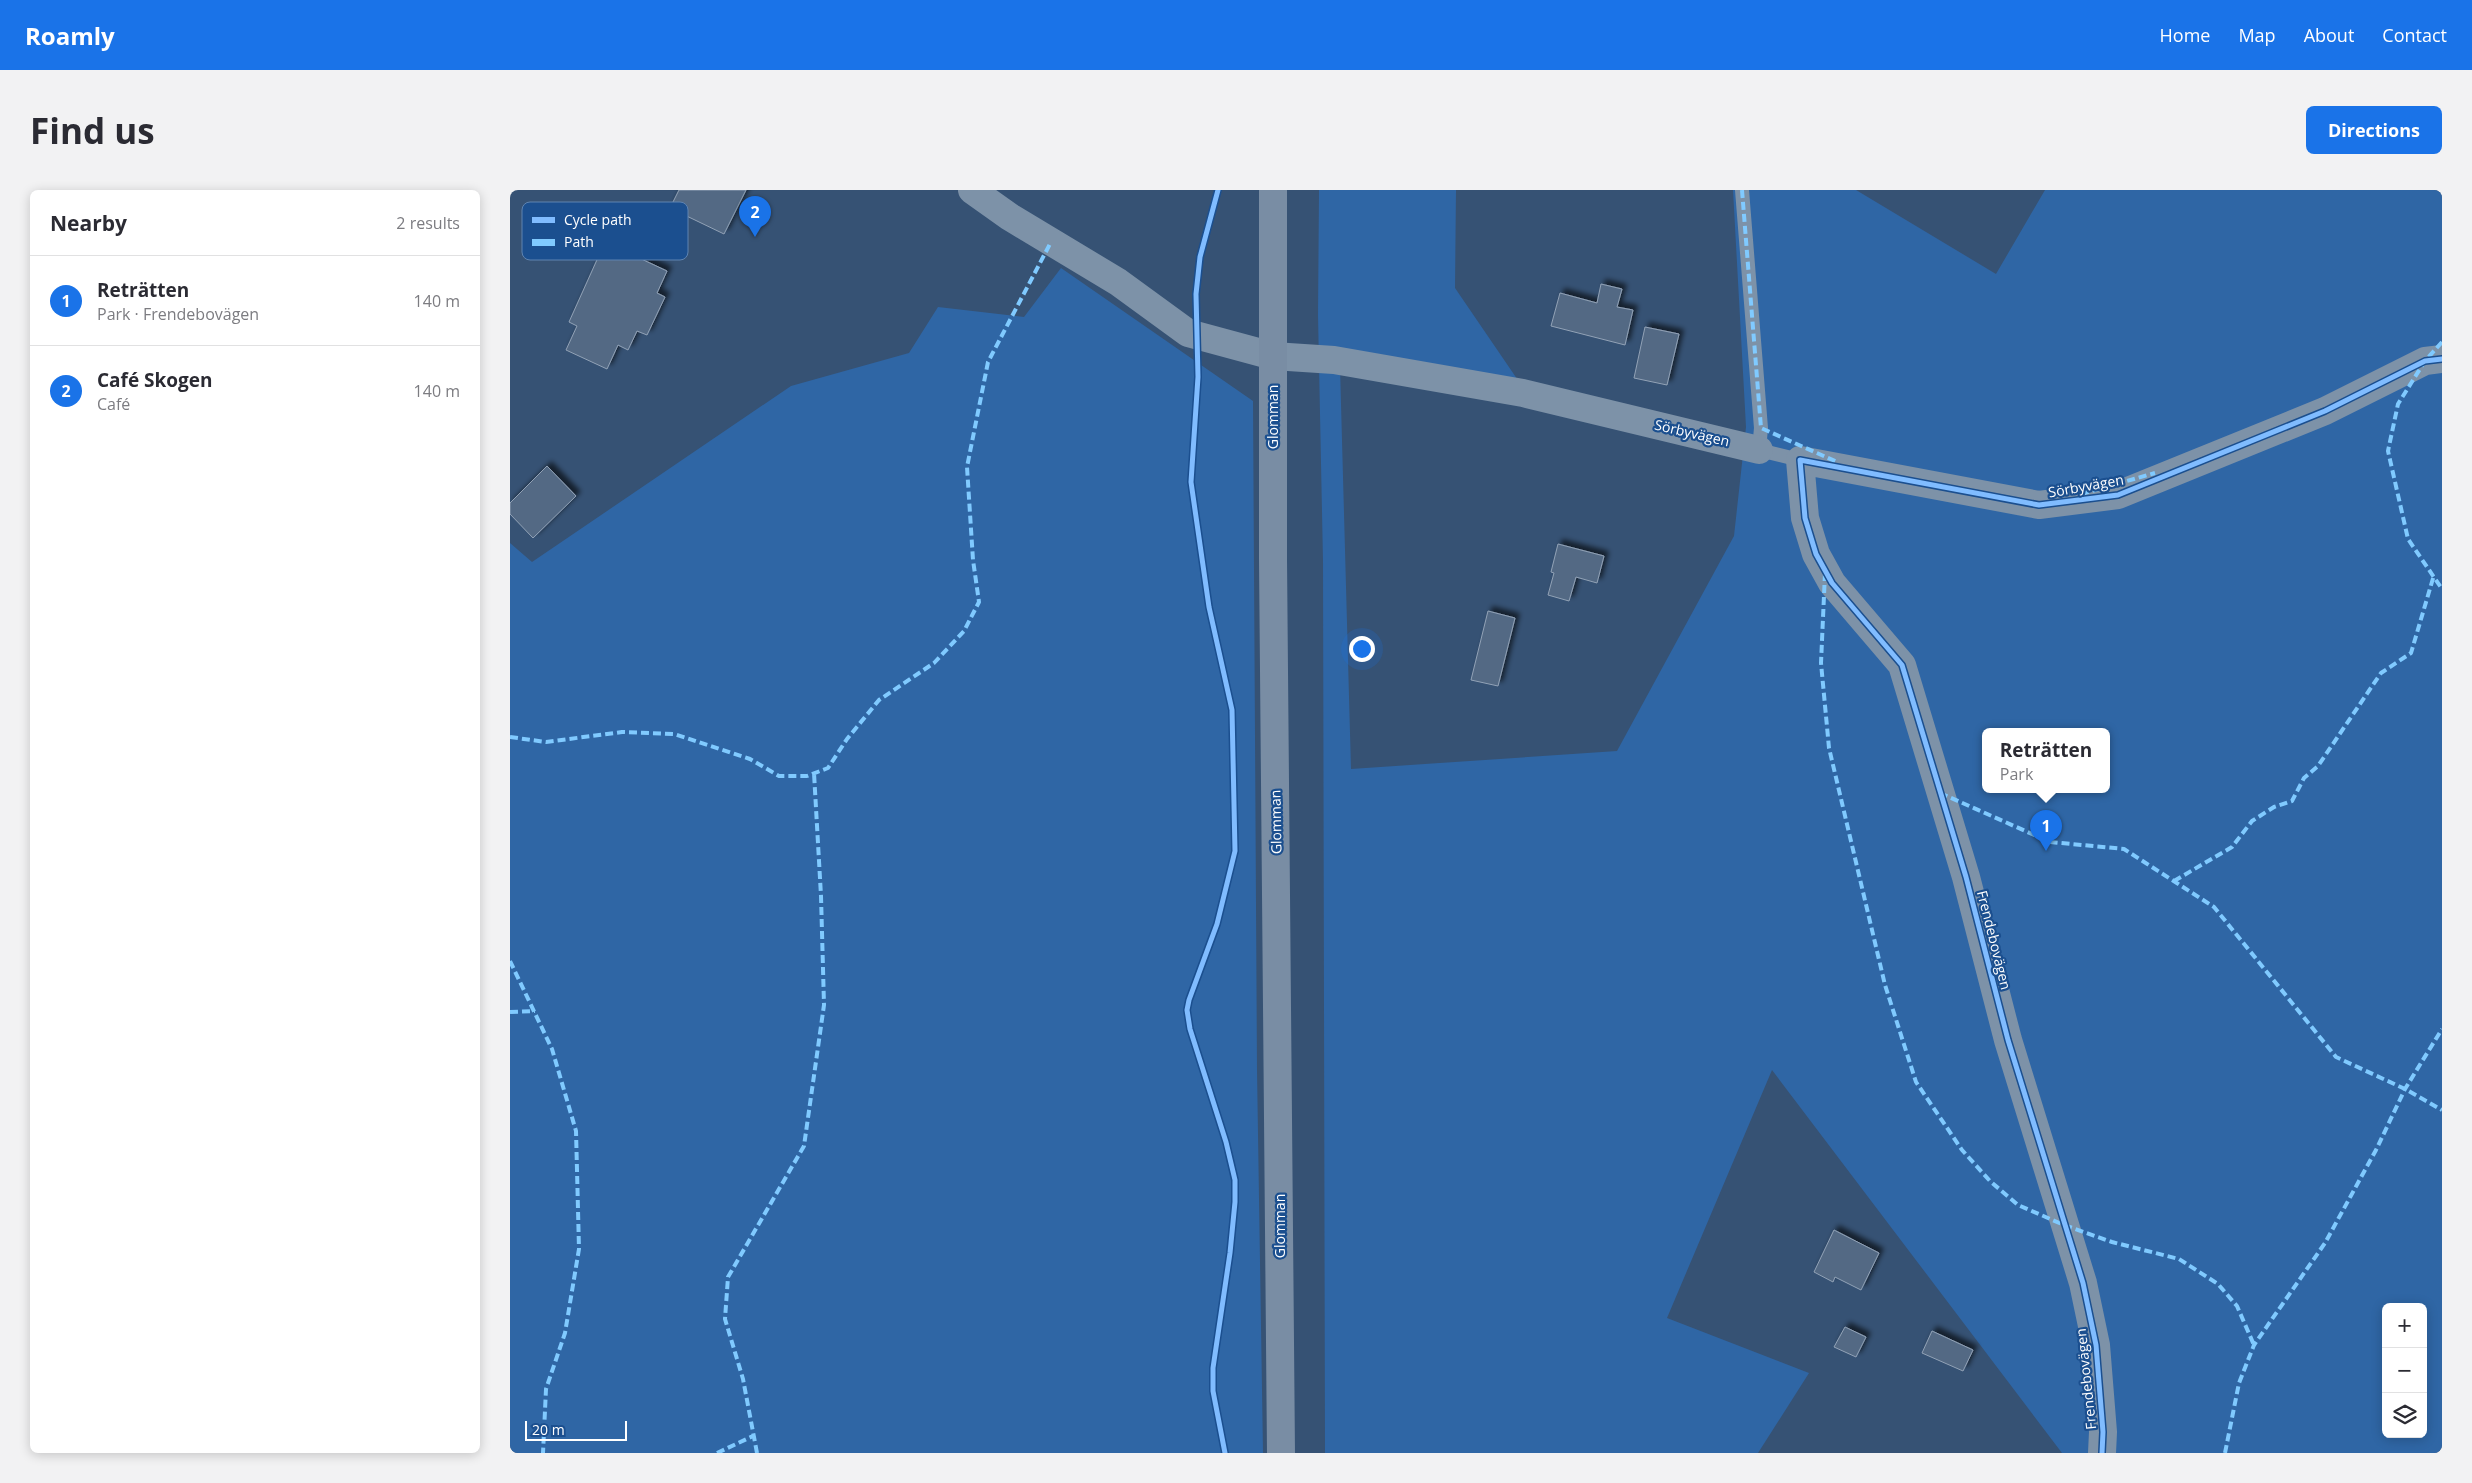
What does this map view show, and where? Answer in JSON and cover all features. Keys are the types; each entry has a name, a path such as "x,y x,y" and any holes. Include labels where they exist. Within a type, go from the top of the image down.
{"main road":[{"name":"Glomman","path":"1273,190 1281,1453"}],"street":[{"name":"Sörbyvägen","path":"972,190 1010,217 1118,282 1188,333 1273,356 1334,360 1522,393 1760,450"},
{"name":"Sörbyvägen","path":"1800,460 2039,505 2118,495 2325,412 2425,361 2442,358"},
{"name":"Frendebovägen","path":"1800,460 1805,518 1816,554 1832,583 1902,665 1966,877 2008,1040 2083,1283 2096,1345 2103,1432 2102,1453"}],"lane":[{"path":"1742,190 1761,428 1760,450"},
{"name":"Sörbyvägen","path":"1760,450 1800,460"}],"shaded area":[{"path":"1319,190 1456,190 1455,288 1526,392 1340,367 1351,769 1617,751 1734,536 1746,427 1733,190 1856,190 1996,274 2045,190 2442,190 2442,1453 2062,1453 1772,1070 1667,1318 1809,1373 1758,1453 1325,1453 1323,561 1318,315"},
{"path":"1061,268 1253,401 1257,1070 1263,1453 510,1453 510,543 532,562 791,386 909,353 938,307 1024,317"}],"building":[{"path":"679,190 746,190 724,234 688,217 688,202 673,202"},
{"path":"597,260 643,260 667,271 657,293 665,297 647,335 637,331 628,350 618,345 607,369 566,350 577,326 569,322"},
{"path":"1601,284 1622,289 1617,307 1633,310 1625,345 1551,326 1560,293 1597,303"},
{"path":"1645,327 1679,334 1667,385 1634,378"},
{"path":"547,466 576,496 533,538 510,514 510,503"},
{"path":"1558,544 1604,556 1597,583 1576,577 1569,601 1548,595 1554,573 1551,572"},
{"path":"1488,611 1515,618 1498,686 1471,680"},
{"path":"1834,1230 1879,1253 1861,1290 1835,1277 1833,1282 1814,1272"},
{"path":"1845,1327 1866,1337 1856,1357 1834,1347"},
{"path":"1932,1331 1973,1350 1963,1371 1922,1353"}],"marked path":[{"path":"1742,190 1761,428 1837,462"},
{"path":"510,737 546,742 622,732 674,734 750,759 779,776 807,776 828,768 847,739 879,700 934,663 964,631 979,602 973,560 967,467 988,362 1051,242"},
{"path":"2442,342 2425,361 2398,404 2388,451 2408,539 2442,589"},
{"path":"2081,494 2155,473"},
{"path":"1825,573 1821,663 1829,748 1885,985 1916,1082 1962,1150 1990,1181 2018,1205 2064,1225 2112,1242 2179,1259 2218,1284 2237,1306 2254,1345"},
{"path":"2174,881 2232,847 2252,821 2274,807 2292,801 2304,778 2318,766 2381,673 2411,653 2434,575"},
{"path":"757,1453 743,1379 725,1319 728,1277 804,1146 824,1005 821,896 814,773"},
{"path":"1940,793 2050,842 2124,849 2214,907 2336,1057 2405,1089 2442,1110"},
{"path":"510,961 552,1049 576,1131 579,1249 565,1333 546,1389 543,1453"},
{"path":"510,1012 535,1011"},
{"path":"2225,1453 2239,1383 2254,1345 2325,1243 2376,1150 2405,1089 2442,1029"},
{"path":"717,1453 753,1436"}],"cycle path":[{"path":"1218,190 1200,257 1196,294 1198,377 1191,482 1209,607 1232,710 1235,851 1217,924 1187,1010 1190,1029 1226,1142 1235,1180 1235,1202 1230,1253 1213,1368 1213,1391 1225,1453"},
{"path":"2102,1453 2103,1432 2096,1345 2083,1283 2008,1040 1966,877 1902,665 1832,583 1816,554 1805,518 1800,460 2039,505 2118,495 2325,411 2425,361 2442,359"}],"place":[{"name":"Café Skogen","path":"755,237"},
{"name":"Reträtten","path":"2046,851"}]}
